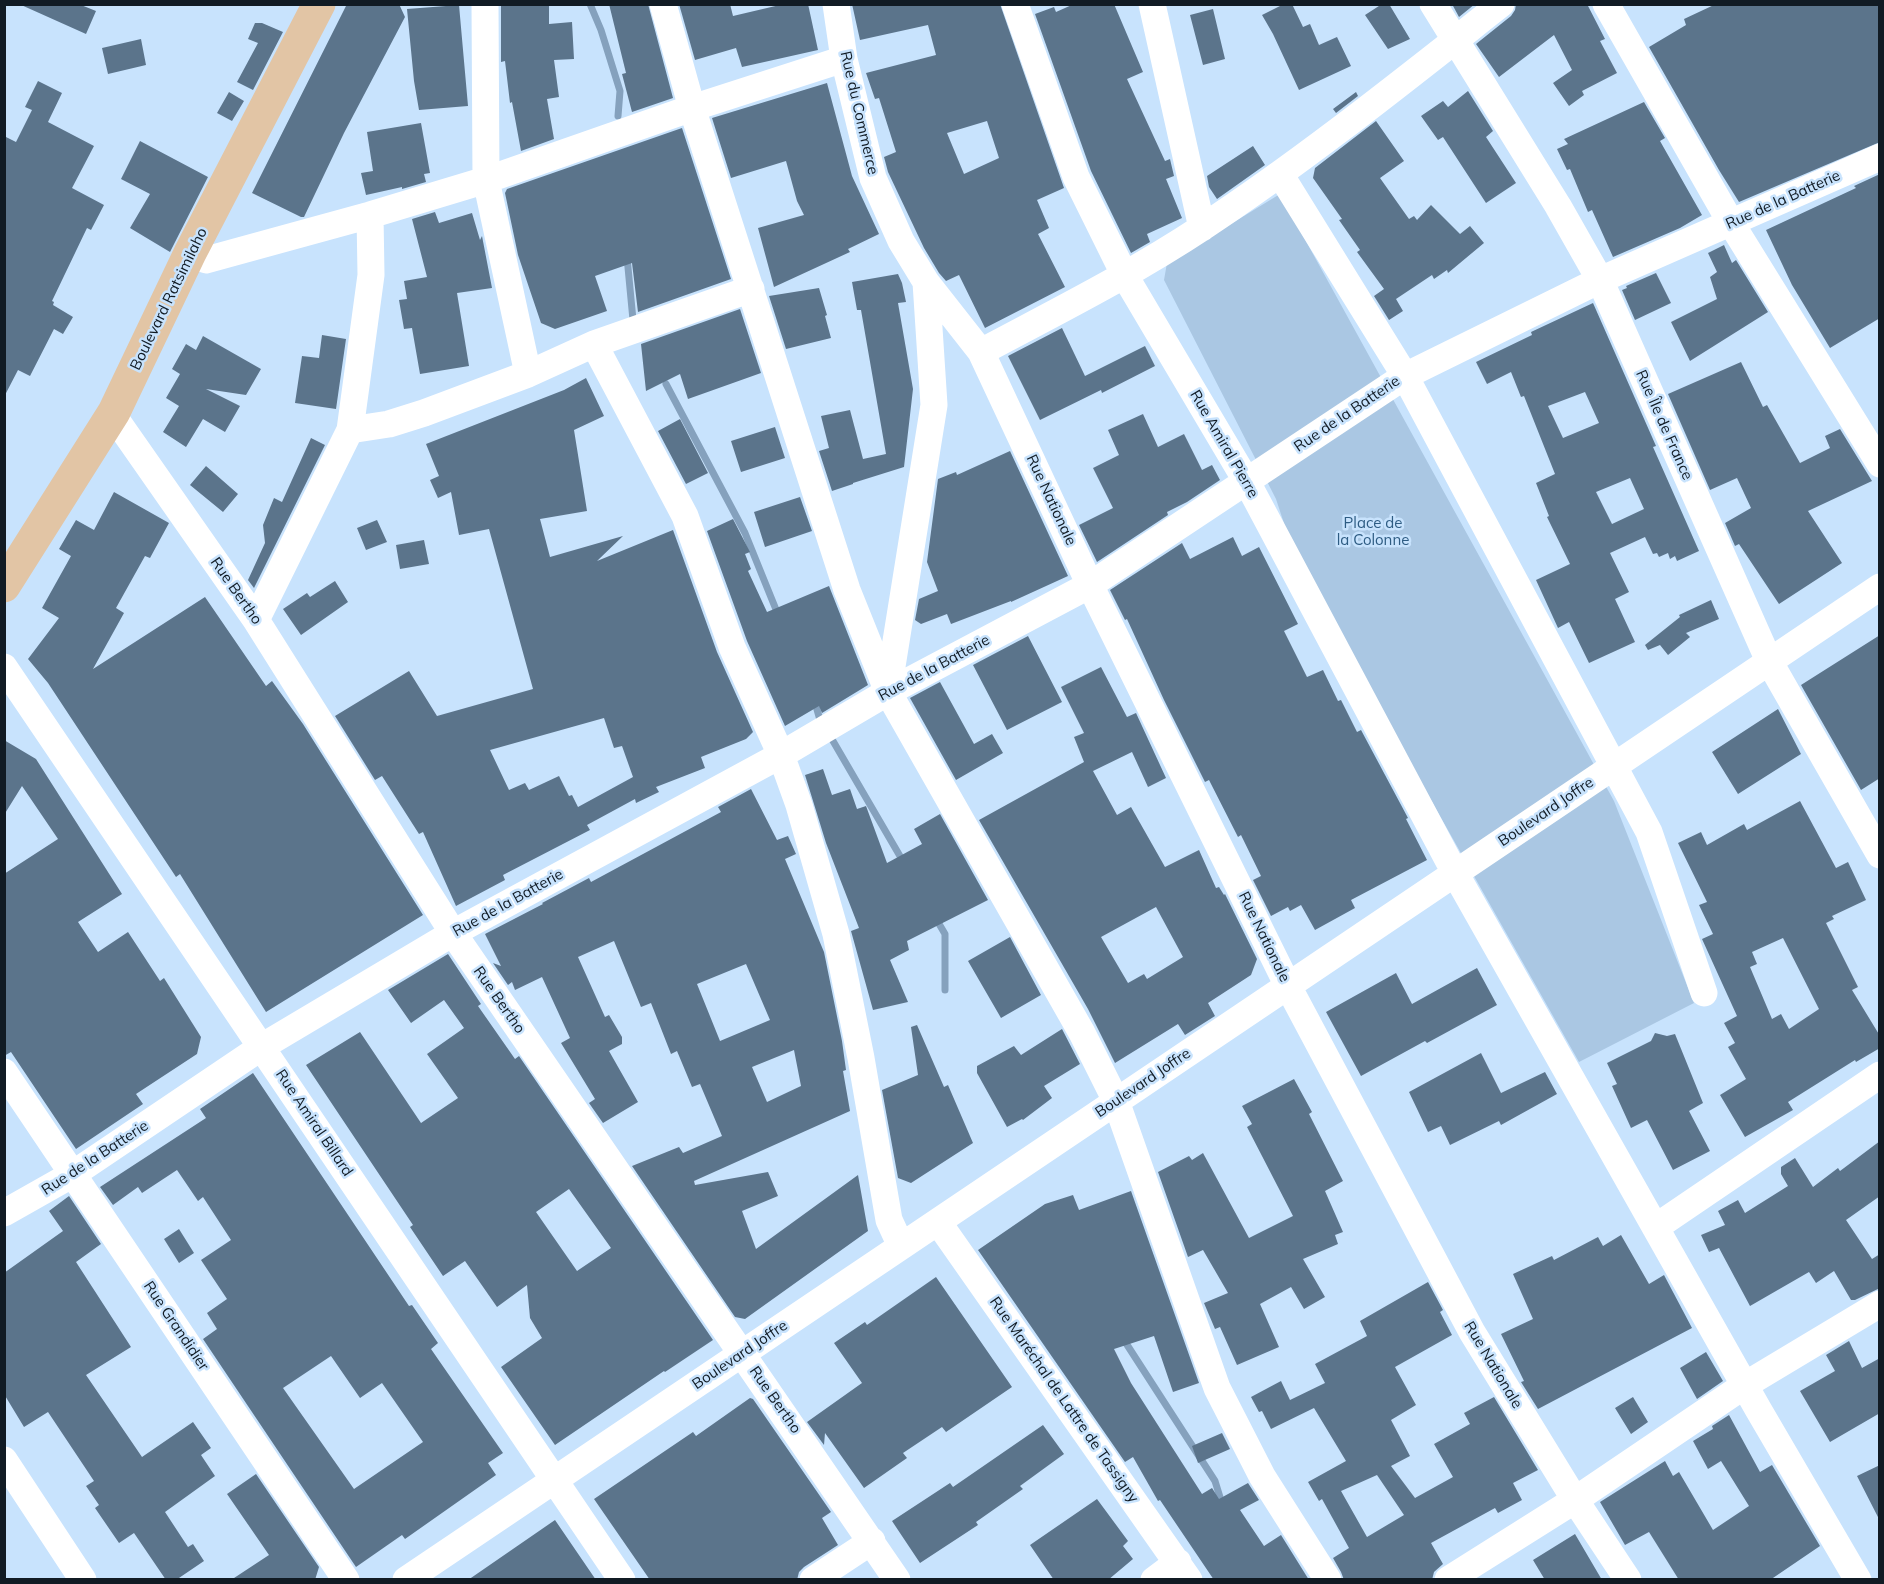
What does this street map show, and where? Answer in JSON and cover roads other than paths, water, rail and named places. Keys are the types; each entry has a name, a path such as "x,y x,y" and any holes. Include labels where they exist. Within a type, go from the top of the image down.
{"main road":[{"name":"Boulevard Ratsimilaho","path":"4,586 114,412 190,253 319,4"}],"street":[{"path":"485,4 486,180 528,374"},
{"path":"663,4 692,108 847,590 888,692 1082,1033 1116,1101 1217,1388 1262,1476 1328,1580"},
{"name":"Rue du Commerce","path":"836,4 844,59 873,178 901,241 926,282"},
{"name":"Rue Amiral Pierre","path":"1015,4 1076,177 1125,276 1247,482 1455,873 1858,1580"},
{"path":"1152,4 1202,228"},
{"name":"Rue Île de France","path":"1433,4 1558,206 1600,280 1769,661 1880,855"},
{"path":"981,352 1125,276 1202,228 1280,174 1501,4"},
{"path":"1606,4 1731,223 1880,464"},
{"path":"190,253 206,260 370,215 486,180 692,108 844,59"},
{"name":"Rue de la Batterie","path":"4,1213 74,1174 263,1046 453,933 781,755 888,692 1090,585 1405,376 1600,280 1880,158"},
{"path":"1280,174 1405,376 1649,832 1704,993"},
{"path":"256,620 350,430 371,275 370,215"},
{"path":"888,692 934,405 926,282"},
{"name":"Rue Nationale","path":"926,282 981,352 1090,585 1288,986 1472,1332 1575,1500 1628,1580"},
{"path":"350,430 389,424 528,374 594,344 751,290"},
{"path":"594,344 685,516 732,647 781,755 799,805 836,934 861,1058 889,1220 901,1246"},
{"name":"Rue Bertho","path":"114,412 117,421 256,620 453,933 897,1580"},
{"name":"Boulevard Joffre","path":"406,1580 1880,587"},
{"name":"Rue Amiral Billard","path":"4,667 263,1046 622,1580"},
{"name":"Rue Grandidier","path":"4,1072 346,1580"},
{"path":"1656,1227 1880,1075"},
{"name":"Rue Maréchal de Lattre de Tassigny","path":"938,1222 1183,1570"},
{"path":"1448,1580 1575,1500 1745,1385 1880,1304"},
{"path":"4,1460 83,1580"},
{"path":"813,1580 872,1541"},
{"path":"1154,1580 1183,1570"}],"waterway":[{"path":"590,4 601,30 620,91 618,116"},
{"path":"627,257 633,320"},
{"path":"666,384 745,533 779,617"},
{"path":"814,699 820,720"},
{"path":"833,741 904,863"},
{"path":"935,917 945,934 945,990"},
{"path":"1122,1337 1215,1481 1223,1507"}],"park label":[{"name":"Place de la Colonne","path":"1373,532"}]}
